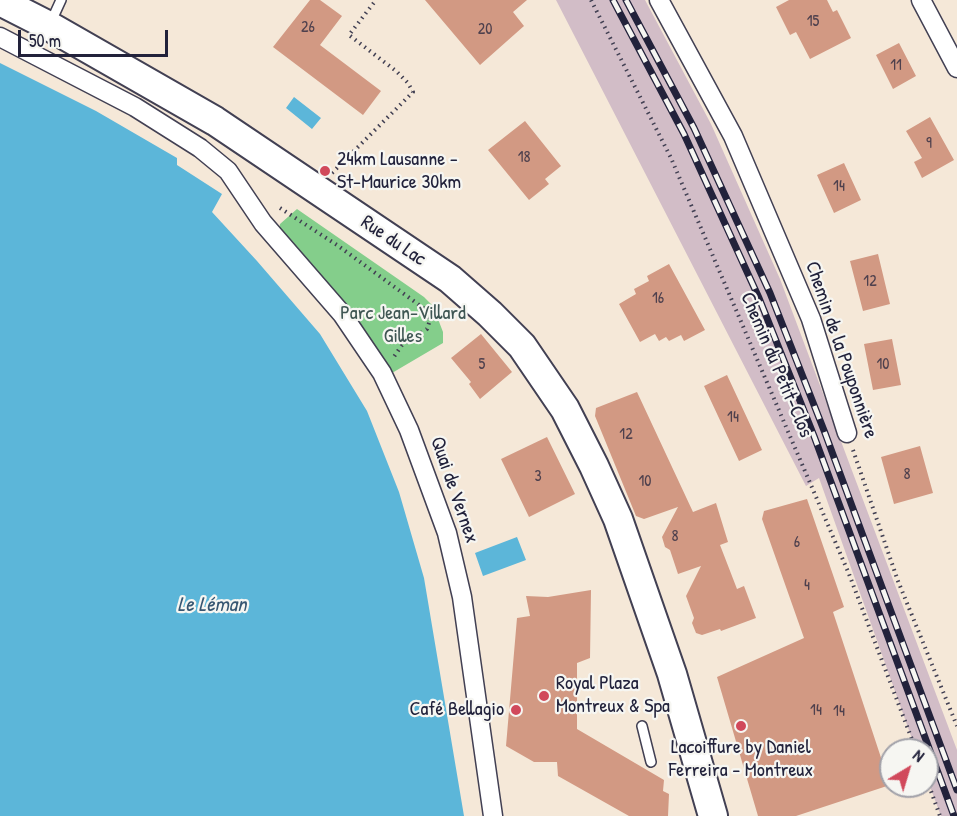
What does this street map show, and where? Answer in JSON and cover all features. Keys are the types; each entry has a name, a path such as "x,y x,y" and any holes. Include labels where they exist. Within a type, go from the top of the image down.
{"main road":[{"name":"Rue du Lac","path":"0,1 49,26 215,121 450,279 522,346 565,409 613,509 672,674 713,816"}],"street":[{"name":"Chemin de la Pouponnière","path":"658,0 738,147 811,319 846,433"},
{"path":"921,0 956,66"},
{"name":"Quai de Vernex","path":"0,37 135,107 200,148 232,176 263,224 342,314 382,373 409,430 447,533 462,597 493,816"}],"lane":[{"path":"49,26 61,0"},
{"path":"642,726 651,762"}],"path":[{"path":"333,172 413,92 396,71 349,35 376,0"},
{"name":"Chemin du Petit-Clos","path":"591,0 681,180 849,574 911,738"},
{"path":"280,208 426,310 430,320 428,329 402,345 382,373"},
{"name":"Chemin de la Pouponnière","path":"846,433 898,581 957,726"},
{"path":"934,798 940,816"}],"shaded area":[{"path":"556,0 645,0 711,124 780,279 957,750 957,816 941,816 934,798 939,798 939,738 912,738 819,478 806,486"}],"green space":[{"name":"Parc Jean-Villard Gilles","path":"297,209 424,297 433,306 443,332 443,343 392,373 347,309 279,230 280,224"}],"water":[{"name":"Le Léman","path":"0,63 96,111 177,158 177,165 222,194 212,212 320,334 367,411 399,492 424,578 464,816 0,816"},
{"path":"294,97 321,118 312,129 286,108"},
{"path":"517,537 526,560 483,576 475,553"}],"building":[{"path":"310,0 320,0 342,16 320,45 381,91 363,115 273,47"},
{"path":"425,0 527,0 513,12 524,26 480,65"},
{"path":"789,0 827,0 833,12 837,10 851,38 810,59 796,32 790,35 776,7"},
{"path":"899,43 916,76 893,89 876,55"},
{"path":"930,117 954,160 922,178 914,162 922,158 906,131"},
{"path":"525,121 561,166 545,179 549,184 529,200 488,150"},
{"path":"844,163 861,200 834,213 817,175"},
{"path":"878,254 890,304 863,311 850,261"},
{"path":"669,264 705,330 684,341 681,335 669,341 666,337 659,341 655,334 640,342 619,304 636,294 634,289 649,281 647,276"},
{"path":"481,334 512,372 480,399 469,384 471,382 451,358"},
{"path":"892,339 901,385 873,390 864,344"},
{"path":"727,375 762,450 739,461 704,386"},
{"path":"637,392 693,512 716,503 728,542 720,545 737,589 744,586 756,618 721,631 720,629 702,635 696,633 692,623 694,618 686,596 701,566 678,574 670,550 665,547 662,537 678,507 644,519 636,516 595,416 596,408"},
{"path":"547,437 575,494 529,517 501,459"},
{"path":"920,446 933,493 894,504 881,457"},
{"path":"807,499 844,607 833,612 879,752 879,789 796,816 758,816 717,677 804,638 762,519 764,511"},
{"name":"Royal Plaza Montreux & Spa","path":"591,590 590,658 577,663 577,729 664,780 663,791 669,794 668,816 629,816 558,776 557,762 534,762 506,746 517,618 530,616 526,596 548,597"}],"railway":[{"path":"613,0 684,134 759,298 814,436 954,816"},
{"path":"626,0 694,128 770,293 825,433 957,790"}],"place":[{"name":"24km Lausanne - St-Maurice 30km","path":"325,171"},
{"name":"Royal Plaza Montreux & Spa","path":"544,696"},
{"name":"Café Bellagio","path":"516,710"},
{"name":"Lacoiffure by Daniel Ferreira - Montreux","path":"741,726"}]}
